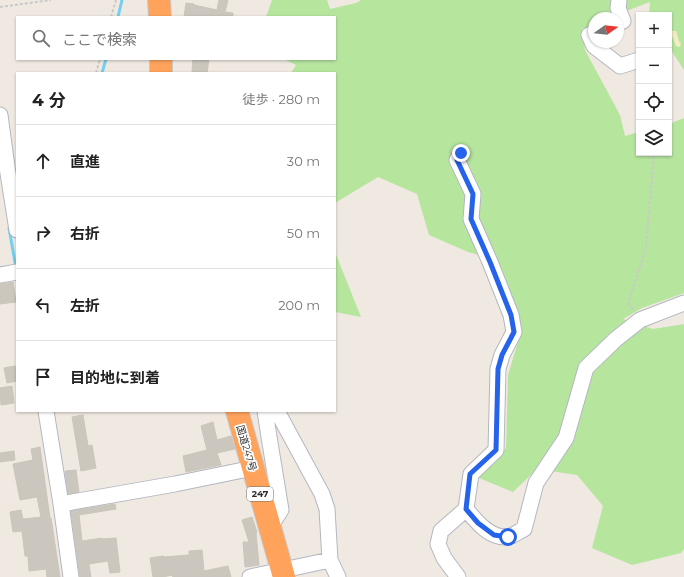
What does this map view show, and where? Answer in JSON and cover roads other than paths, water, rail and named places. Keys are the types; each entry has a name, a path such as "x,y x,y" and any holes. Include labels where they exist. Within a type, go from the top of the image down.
{"highway":[{"path":"159,0 160,16"},
{"path":"161,60 161,72"},
{"name":"国道247号","path":"237,412 283,574"}],"street":[{"path":"619,0 619,12"},
{"path":"597,48 620,66 636,61"},
{"path":"0,115 16,223"},
{"path":"458,577 444,558 438,544 441,531 466,509 470,474 496,450 498,369 502,355 514,332 511,315 471,219 473,194 457,160 461,153"},
{"path":"466,509 478,523 494,535 508,537 524,529 536,484 566,438 586,368 616,339 640,320 684,303"},
{"path":"46,412 71,575"},
{"path":"265,412 281,510 270,527"},
{"path":"278,412 322,494 327,509 330,560 338,577"},
{"path":"61,504 175,484 253,468"},
{"path":"250,577 283,574 330,560"}],"waterway":[{"path":"118,16 122,0"},
{"path":"102,72 106,60"},
{"path":"9,228 16,268"}]}
